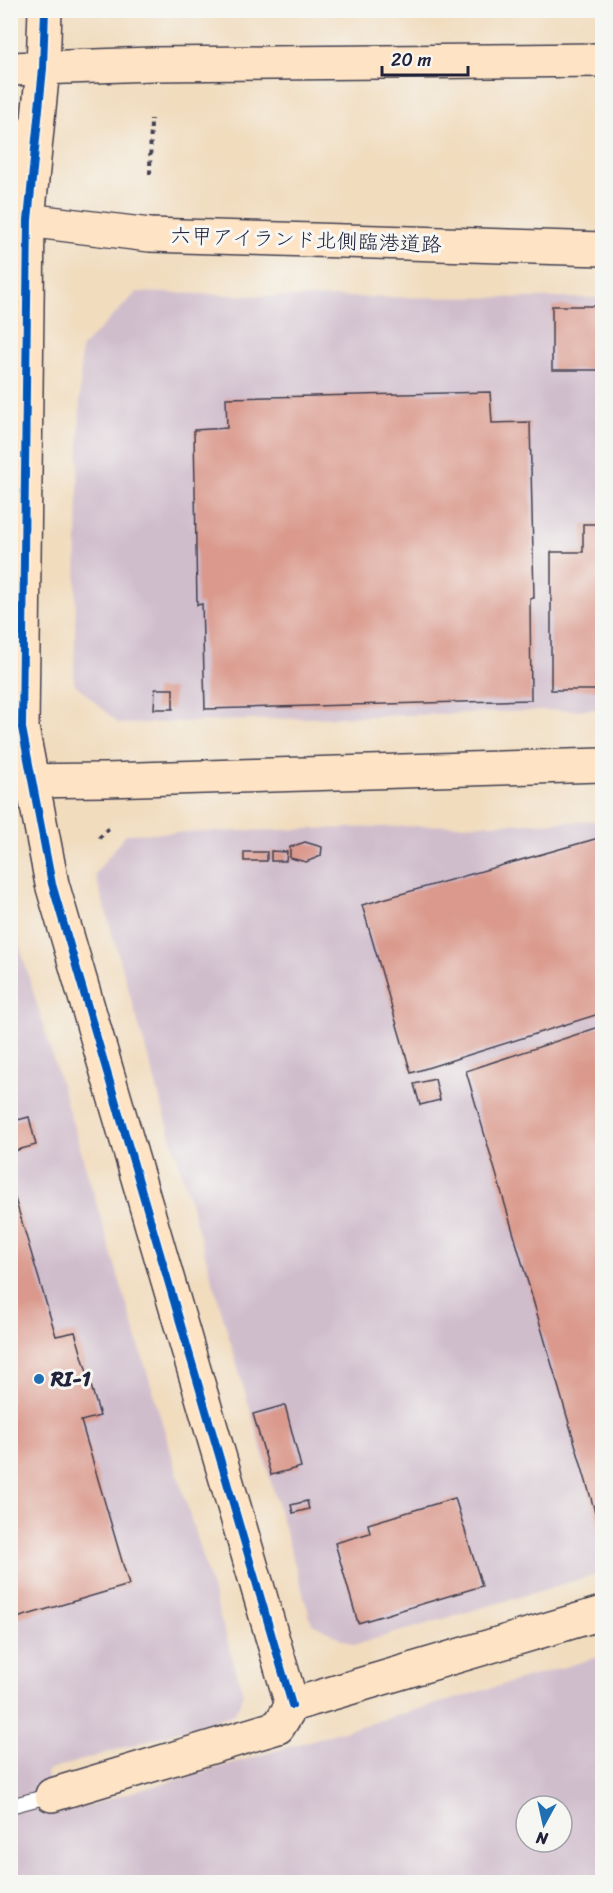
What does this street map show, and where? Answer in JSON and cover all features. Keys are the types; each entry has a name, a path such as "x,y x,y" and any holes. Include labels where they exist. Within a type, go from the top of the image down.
{"street":[{"path":"19,219 44,68 45,10"},
{"path":"10,69 603,60"},
{"path":"10,131 19,219 21,781 292,1705"},
{"name":"六甲アイランド北側臨港道路","path":"19,219 150,235 603,249"},
{"path":"21,781 603,765"},
{"path":"52,1795 278,1727 292,1705 603,1613"}],"lane":[{"path":"10,1806 52,1795"}],"path":[{"path":"150,174 151,119"},
{"path":"99,838 109,828"}],"shaded area":[{"path":"137,292 298,297 602,298 602,709 119,724 74,683 81,348"},
{"path":"602,821 602,1573 354,1645 312,1624 95,874 126,834"},
{"path":"10,914 243,1693 241,1703 232,1715 46,1771 57,1814 602,1656 602,1882 11,1882"}],"building":[{"path":"552,306 602,306 602,370 552,370"},
{"path":"490,392 492,423 530,422 534,598 530,598 531,700 205,709 202,604 197,605 194,430 227,428 226,398"},
{"path":"583,524 602,524 602,690 551,690 551,552 583,552"},
{"path":"155,689 173,689 173,709 154,709"},
{"path":"602,837 602,1013 411,1073 362,905"},
{"path":"305,842 322,847 321,856 306,862 290,858 290,847"},
{"path":"271,851 287,852 286,861 271,861"},
{"path":"244,852 267,852 267,861 244,861"},
{"path":"602,1026 602,1536 466,1071"},
{"path":"435,1079 440,1100 420,1105 414,1084"},
{"path":"29,1117 36,1145 10,1152 10,1122"},
{"name":"RI-1","path":"10,1182 56,1336 75,1332 100,1416 81,1421 129,1585 10,1620"},
{"path":"285,1405 301,1467 271,1475 253,1414"},
{"path":"455,1498 482,1586 358,1623 335,1543 370,1533 368,1524"},
{"path":"307,1501 309,1509 293,1513 291,1505"}],"cycle path":[{"path":"45,10 43,68 28,220 22,728 52,884 292,1705"}],"place":[{"name":"RI-1","path":"39,1379"}]}
